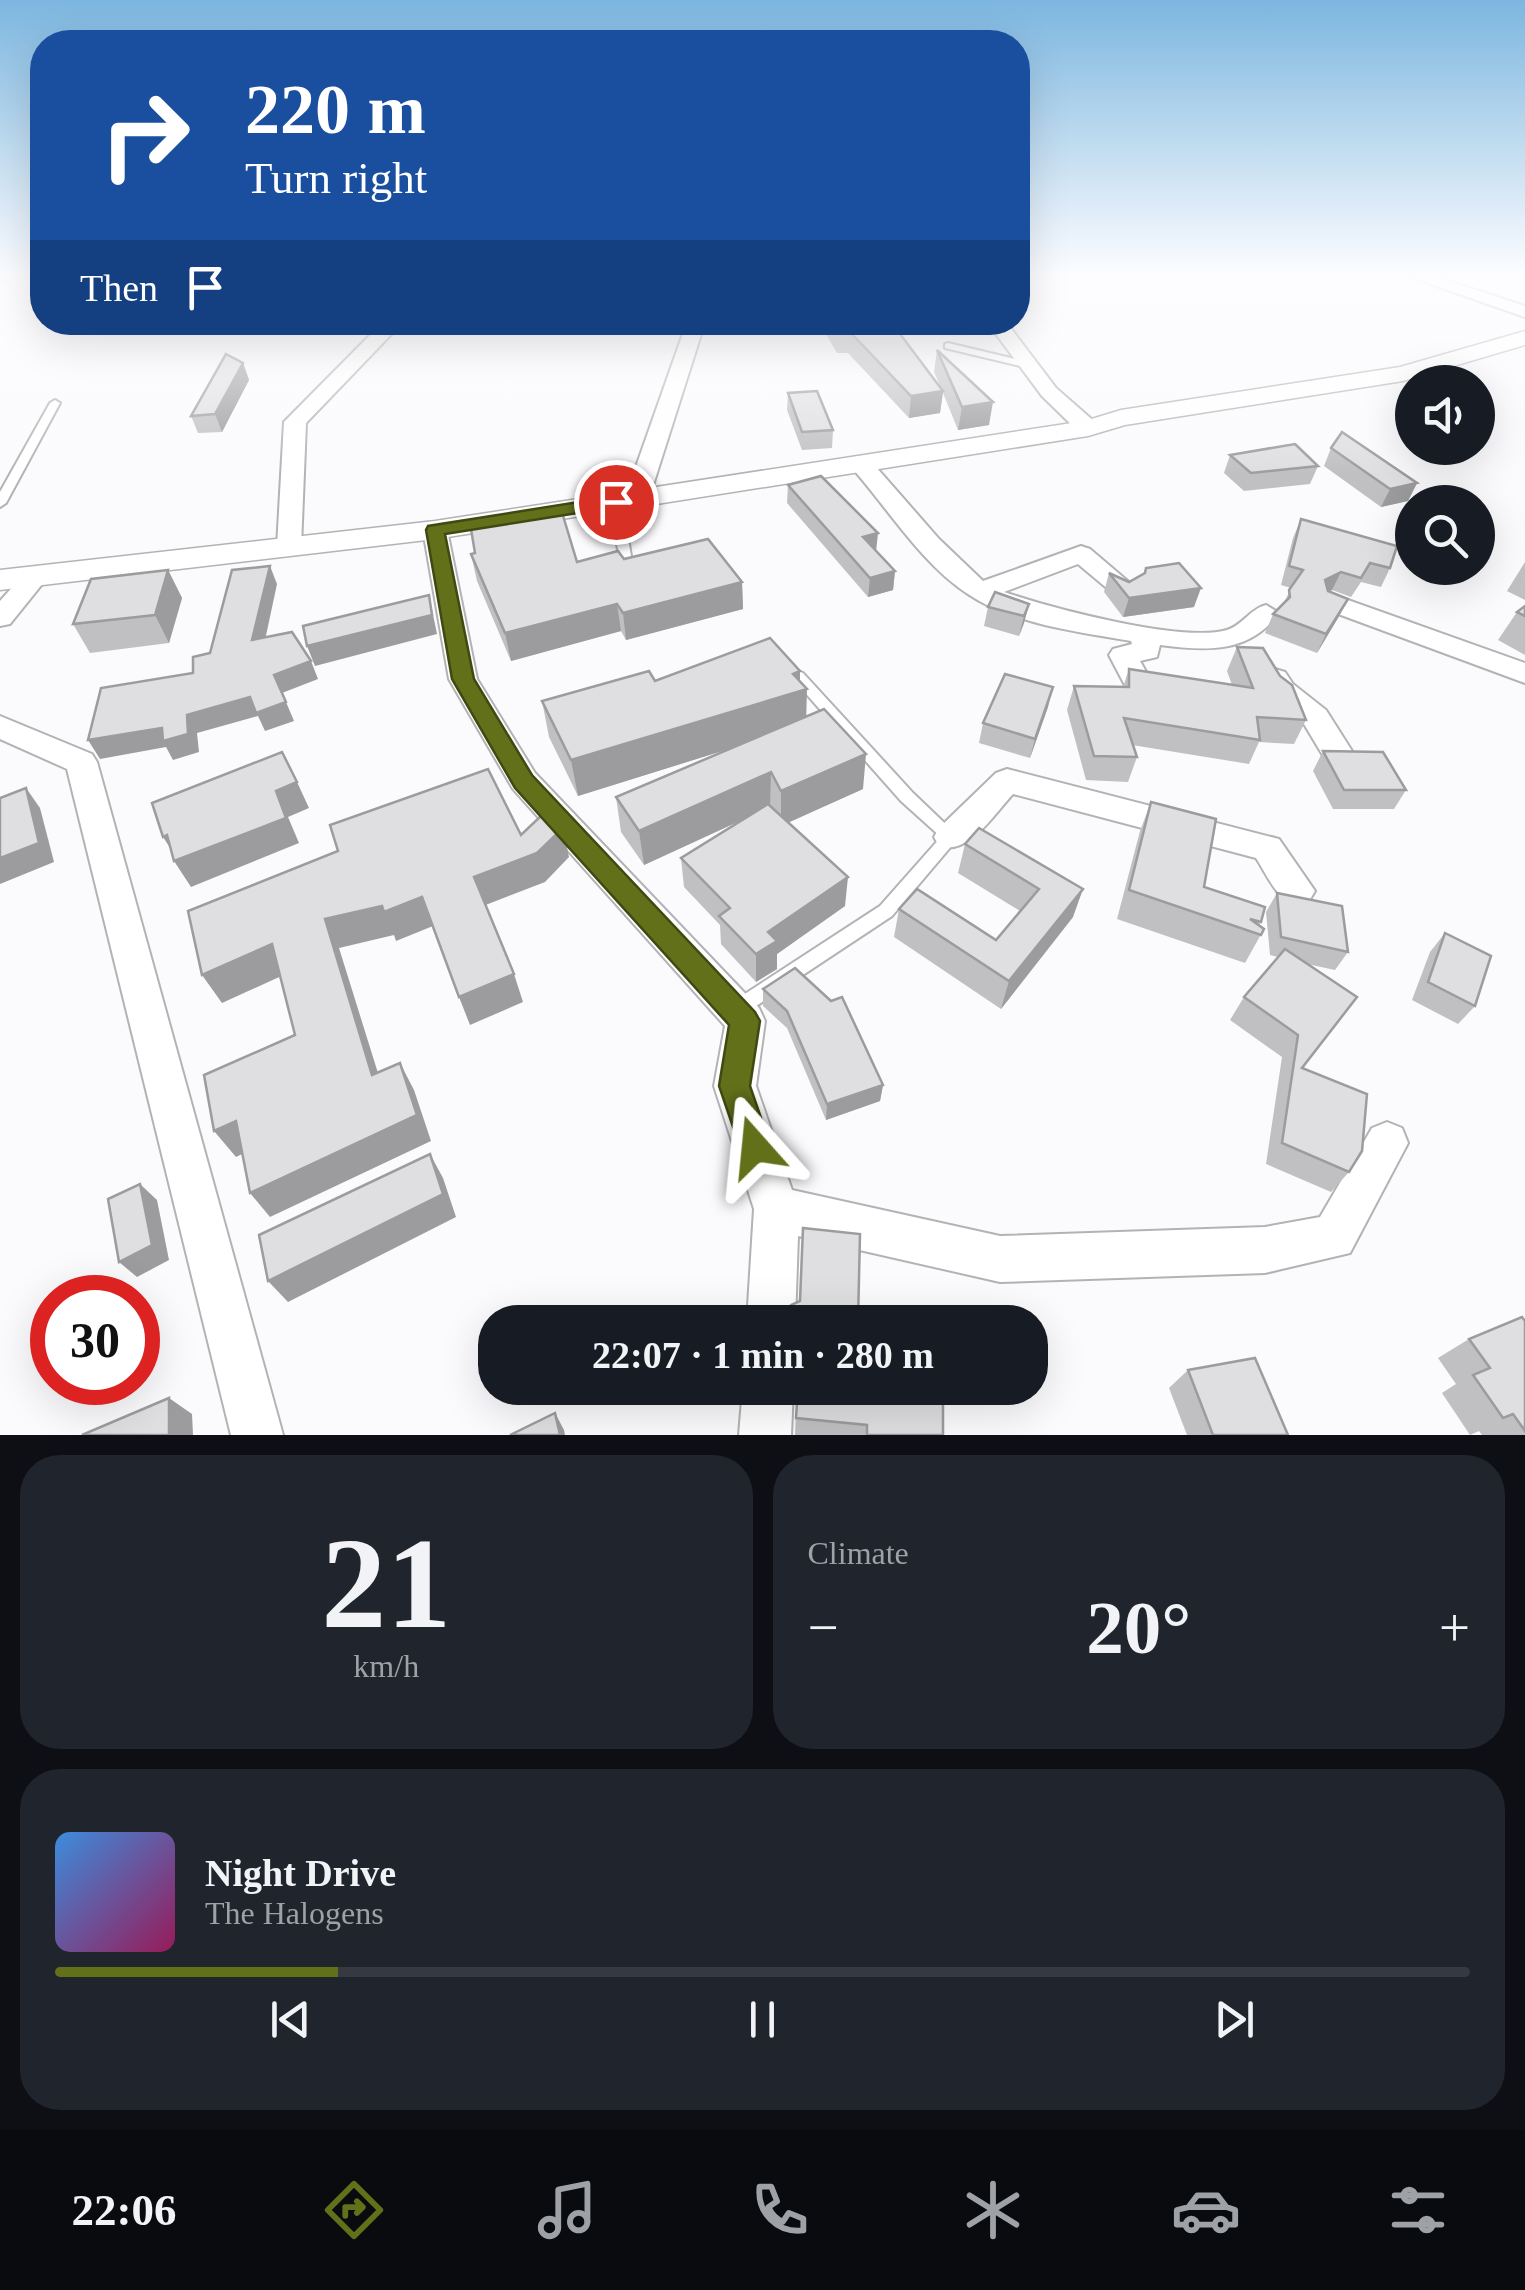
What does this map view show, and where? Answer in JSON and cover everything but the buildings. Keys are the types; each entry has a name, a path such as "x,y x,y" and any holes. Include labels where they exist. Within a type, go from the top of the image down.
{"street":[{"path":"289,547 296,422 375,341"},
{"path":"626,500 689,341"},
{"path":"1010,341 1049,392 1088,428"},
{"path":"0,580 435,530 861,464 1403,374 1515,341"},
{"path":"861,464 979,591 1096,629 1236,637 1269,666 1282,691 1315,717 1336,751"},
{"path":"435,530 463,679 524,781 745,1021 734,1086 776,1209 771,1305"},
{"path":"979,591 1081,554 1124,589"},
{"path":"0,618 34,578"},
{"path":"1331,602 1525,673"},
{"path":"1236,637 1266,612"},
{"path":"1138,686 1123,655 1147,651 1143,634"},
{"path":"0,726 80,762 257,1435"},
{"path":"950,837 1007,781 1268,848 1297,891"},
{"path":"776,1209 1000,1259 1265,1250 1334,1237 1387,1143"},
{"path":"766,1435 767,1405"}],"lane":[{"path":"948,346 1028,365"},
{"path":"0,503 55,403"},
{"path":"626,500 628,568"},
{"path":"735,1011 886,912 950,837 906,797 798,676"}],"route":[{"path":"616,502 435,530 463,679 524,781 745,1021 734,1086 755,1147"}]}
